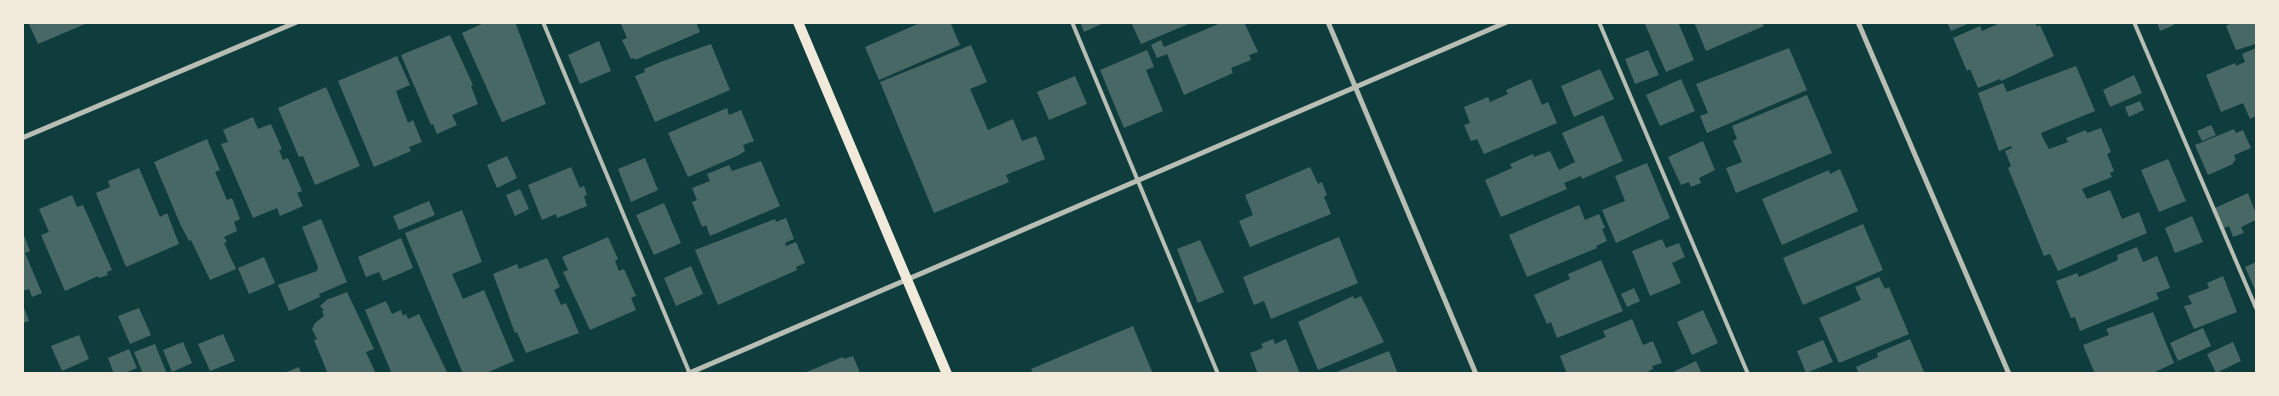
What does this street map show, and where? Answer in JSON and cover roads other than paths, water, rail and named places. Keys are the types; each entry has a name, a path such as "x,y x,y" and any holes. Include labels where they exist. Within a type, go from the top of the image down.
{"main road":[{"path":"798,22 947,374"}],"street":[{"path":"22,138 297,22"},
{"path":"1328,22 1476,374"},
{"path":"689,373 1507,22"},
{"path":"1858,22 2009,374"}],"lane":[{"path":"543,22 689,373"},
{"path":"1072,22 1218,374"},
{"path":"1598,22 1748,374"},
{"path":"2134,22 2256,308"}]}
